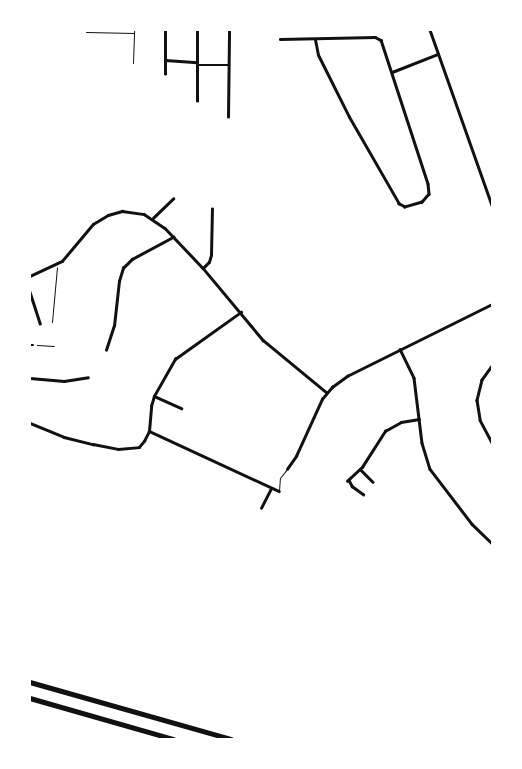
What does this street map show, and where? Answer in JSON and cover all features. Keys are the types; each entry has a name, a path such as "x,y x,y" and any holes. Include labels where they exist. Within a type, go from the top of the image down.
{"highway":[{"path":"30,682 231,739"},
{"path":"30,698 173,739"}],"street":[{"path":"165,30 165,74"},
{"path":"197,30 197,101"},
{"path":"228,117 229,30"},
{"path":"430,30 492,205"},
{"path":"280,40 378,38 382,43 392,72 430,191 428,196 422,202 408,207 399,204 349,117 320,60 315,40"},
{"path":"392,72 438,54"},
{"path":"165,60 228,65"},
{"path":"153,218 173,199"},
{"path":"203,268 211,255 212,209"},
{"path":"30,276 57,264 65,258 93,224 108,215 122,211 144,214 153,218 203,268 263,340 326,392"},
{"path":"106,350 114,326 119,280 123,268 132,259 173,237"},
{"path":"30,292 40,323"},
{"path":"287,469 296,456 326,392 347,376 492,304"},
{"path":"30,423 64,437 118,449 135,448 144,441 149,432 151,406 154,396 175,359 240,312"},
{"path":"400,349 414,378 424,453 430,469 472,524 492,543"},
{"path":"492,366 482,380 477,400 480,420 492,443"},
{"path":"30,378 64,381 88,377"},
{"path":"154,396 181,408"},
{"path":"363,494 352,486 348,480 360,469 385,431 401,422 419,419"},
{"path":"149,432 279,491"},
{"path":"360,469 373,482"},
{"path":"261,508 271,488"}],"lane":[{"path":"279,491 280,478 287,469"}],"path":[{"path":"133,63 134,30"},
{"path":"86,32 134,33"},
{"path":"52,322 57,264"},
{"path":"32,345 54,346"}]}
